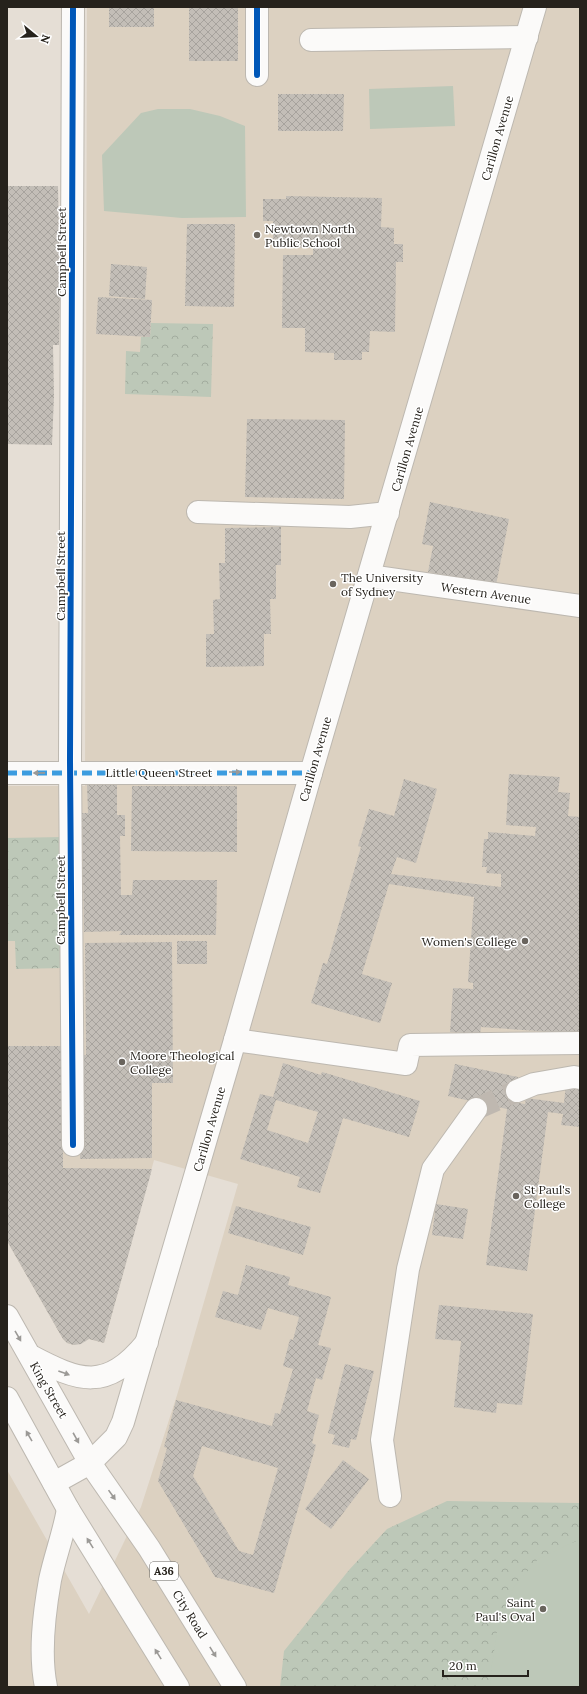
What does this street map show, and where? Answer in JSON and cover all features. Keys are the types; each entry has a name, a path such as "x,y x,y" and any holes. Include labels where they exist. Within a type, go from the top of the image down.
{"main road":[{"name":"Campbell Street","path":"73,7 70,772 73,1145"},
{"path":"257,7 257,75"},
{"name":"Carillon Avenue","path":"54,1483 90,1463 116,1437 123,1422 235,1040 311,773 536,7"},
{"path":"311,40 527,37"},
{"path":"198,512 350,517 388,513"},
{"name":"Western Avenue","path":"369,576 580,606"},
{"name":"Little Queen Street","path":"7,773 311,773"},
{"path":"235,1040 406,1064 410,1045 580,1043"},
{"path":"517,1092 534,1084 580,1078"},
{"path":"390,1496 382,1440 408,1269 433,1169 476,1109"},
{"name":"King Street","path":"7,1316 90,1463"},
{"path":"29,1355 61,1372 89,1378 107,1375 125,1366 147,1342"},
{"path":"7,1398 68,1509 178,1687"},
{"name":"City Road","path":"90,1463 149,1548 235,1687"},
{"path":"46,1687 43,1647 50,1579 68,1509"}],"shaded area":[{"name":"The University of Sydney","path":"87,7 580,7 580,1687 7,1687 7,1470 89,1614 141,1507 178,1392 238,1184 154,1160 104,1343 89,1339 74,1345 67,1343 63,1339 7,1241 7,786 85,786"}],"green space":[{"path":"453,86 455,126 370,129 369,89"},
{"path":"158,109 190,109 220,116 245,126 246,217 182,218 104,211 102,155 141,113"},
{"path":"151,323 213,324 211,397 125,394 126,351 140,352 141,337 150,337"},
{"path":"62,837 63,968 16,969 15,941 7,941 7,838"},
{"path":"447,1501 580,1503 580,1687 280,1687 284,1651 349,1570 387,1529"},
{"name":"Saint Paul's Oval","path":"574,1542 580,1542 580,1687 490,1687 497,1631 513,1588 538,1559"}],"building":[{"path":"109,7 154,7 154,27 109,27"},
{"path":"189,7 238,7 238,61 189,61"},
{"path":"278,94 344,94 343,131 278,131"},
{"path":"7,186 58,186 60,290 59,345 53,345 54,396 52,445 7,444"},
{"path":"286,196 382,198 381,227 394,228 394,244 403,244 403,262 396,262 395,332 370,331 369,352 362,352 362,360 334,360 334,353 305,352 305,328 282,328 283,255 313,255 313,248 273,247 273,221 263,221 263,199 286,199"},
{"path":"187,224 235,224 234,307 185,306"},
{"path":"111,264 147,267 145,299 109,296"},
{"path":"98,297 152,300 150,337 96,334"},
{"path":"247,419 345,420 344,499 245,497"},
{"path":"430,502 509,519 496,585 428,572 433,546 422,544"},
{"path":"281,527 281,565 276,565 276,599 270,599 271,634 264,634 264,666 206,667 206,634 214,634 213,600 220,599 219,563 225,563 225,528"},
{"name":"Women's College","path":"509,774 560,777 558,792 570,793 568,816 580,817 580,1034 481,1027 480,1034 450,1032 453,988 473,989 473,983 468,982 474,897 389,884 362,974 392,983 380,1023 311,1003 323,963 327,964 361,847 358,846 369,809 394,816 404,779 437,789 416,863 397,857 391,874 501,887 501,874 486,873 487,867 482,867 484,839 488,839 488,832 535,836 536,827 506,825"},
{"path":"117,783 117,815 125,815 125,836 120,836 121,895 132,895 133,880 217,880 216,935 119,935 122,931 84,932 82,813 88,813 87,784"},
{"path":"132,786 237,786 237,852 131,851"},
{"path":"177,941 207,941 207,964 177,964"},
{"path":"172,942 173,1083 152,1083 152,1158 80,1159 79,1055 86,1055 85,943"},
{"path":"7,1046 63,1046 63,1168 152,1169 104,1343 89,1339 81,1344 74,1345 67,1343 63,1339 7,1241"},
{"path":"283,1063 321,1075 322,1072 420,1101 409,1137 343,1118 320,1193 297,1187 300,1177 240,1159 260,1094 273,1097","holes":["276,1100 318,1112 308,1143 267,1130"]},
{"name":"St Paul's College","path":"455,1064 518,1077 513,1102 525,1104 526,1098 564,1103 566,1084 580,1086 580,1127 561,1125 563,1114 548,1112 527,1271 486,1265 507,1109 448,1096"},
{"path":"436,1204 468,1209 463,1239 432,1235"},
{"path":"236,1206 311,1227 303,1255 228,1233"},
{"path":"246,1265 290,1277 288,1285 331,1297 318,1345 331,1348 322,1380 316,1378 307,1411 319,1415 312,1443 316,1445 274,1593 215,1577 158,1481 167,1448 164,1447 176,1400 272,1426 275,1413 280,1414 293,1369 283,1366 290,1339 293,1340 299,1317 268,1308 261,1330 215,1317 223,1291 238,1295","holes":["202,1446 278,1468 253,1555 239,1551 193,1476"]},
{"path":"439,1305 533,1314 522,1405 497,1403 496,1413 454,1407 461,1341 435,1339"},
{"path":"345,1364 374,1371 356,1440 351,1439 349,1448 332,1444 335,1435 328,1433"},
{"path":"343,1460 369,1479 331,1529 305,1509"}],"tunnel":[{"path":"476,1109 517,1091"}],"marked path":[{"path":"7,773 311,773"}],"cycle path":[{"path":"73,7 70,761 73,1145"},
{"path":"257,7 257,75"}],"place":[{"name":"Newtown North Public School","path":"257,235"},
{"name":"The University of Sydney","path":"333,584"},
{"name":"Women's College","path":"525,941"},
{"name":"Moore Theological College","path":"122,1062"},
{"name":"St Paul's College","path":"516,1196"},
{"name":"Saint Paul's Oval","path":"543,1609"}]}
